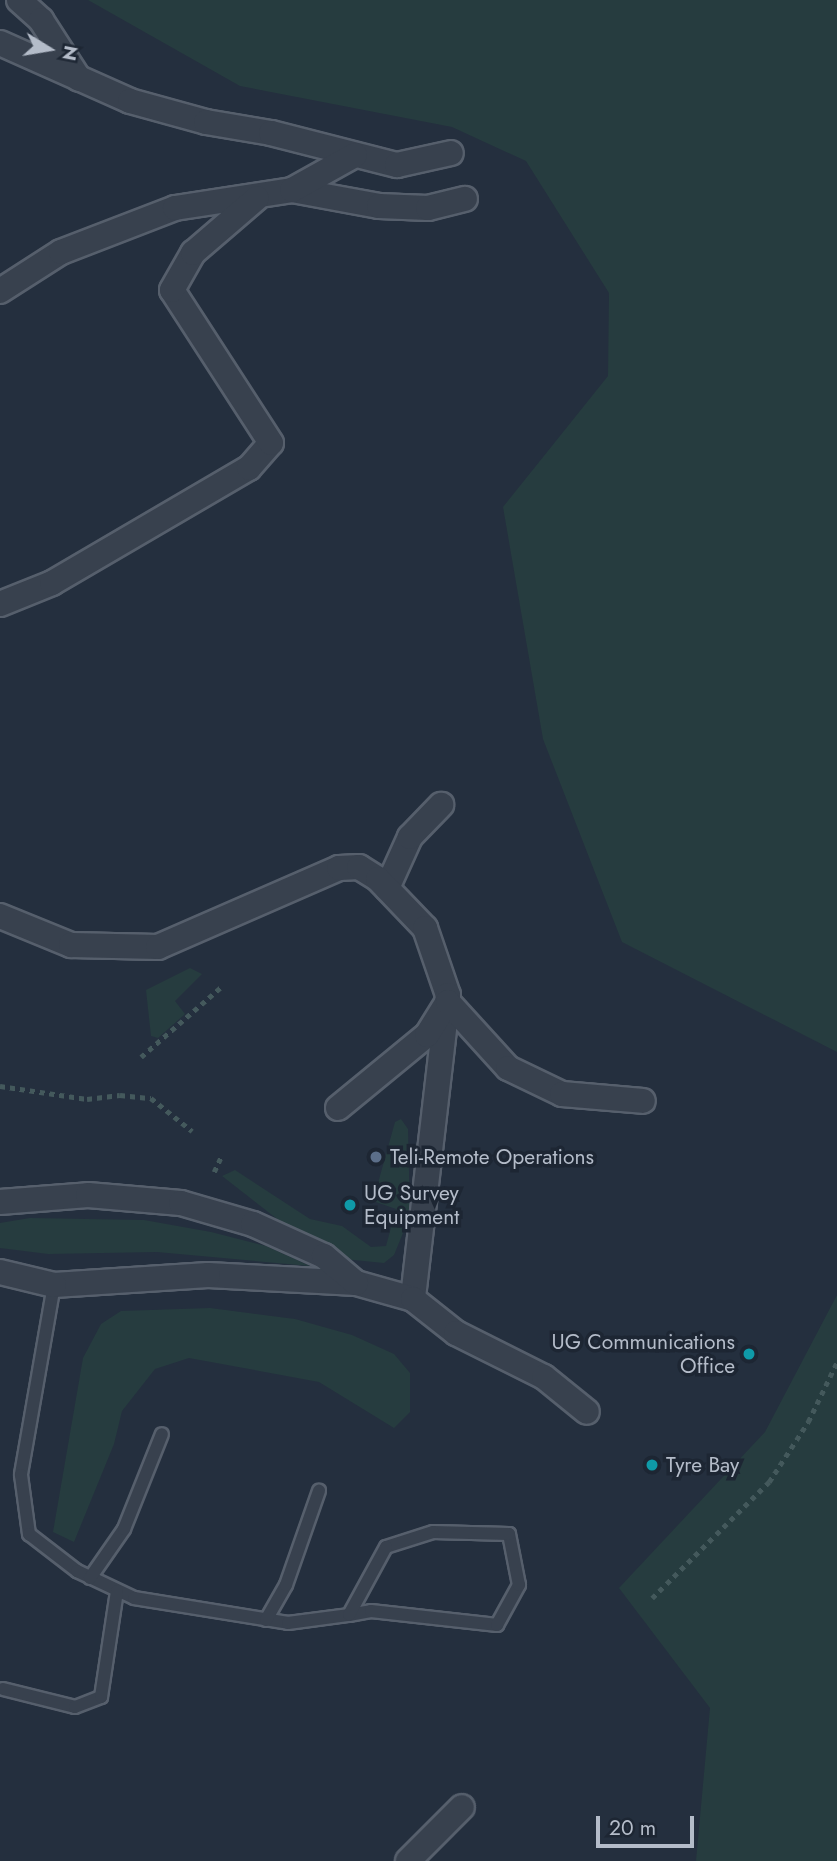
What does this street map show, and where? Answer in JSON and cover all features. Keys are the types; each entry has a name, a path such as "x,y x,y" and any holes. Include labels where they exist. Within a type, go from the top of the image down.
{"street":[{"path":"19,0 41,20 79,79"},
{"path":"0,43 130,101 397,165 451,153"},
{"path":"300,142 351,202"},
{"path":"292,190 304,166 300,142"},
{"path":"0,291 61,252 175,208 257,198 292,190 323,170 355,155"},
{"path":"292,190 351,202 428,208 465,200"},
{"path":"0,604 52,583 248,468 271,443 172,290 193,253 257,198"},
{"path":"387,888 410,838 441,805"},
{"path":"0,916 71,945 158,947 339,868 359,867 387,888 425,928 448,1002 413,1299"},
{"path":"448,1002 508,1068 562,1094 643,1101"},
{"path":"338,1108 427,1035 448,1002"},
{"path":"0,1202 88,1195 181,1203 265,1229 324,1256 356,1283"},
{"path":"0,1272 54,1285 208,1275 356,1283 413,1299 456,1333 544,1377 587,1412"},
{"path":"408,1861 462,1808"}],"lane":[{"path":"54,1285 21,1475 29,1534 90,1578 134,1598 288,1623 349,1615 371,1611 497,1625 519,1585 509,1534 433,1532 387,1547 349,1615"},
{"path":"90,1578 124,1529 162,1434"},
{"path":"266,1620 286,1585 320,1491"},
{"path":"3,1689 75,1707 101,1696 117,1591"}],"path":[{"path":"141,1057 222,986"},
{"path":"0,1086 87,1099 120,1095 151,1098 192,1131"},
{"path":"214,1172 222,1155"},
{"path":"652,1598 769,1482 808,1422 837,1362"}],"green space":[{"path":"88,0 837,0 837,1052 622,942 543,739 503,507 608,376 609,293 526,161 452,127 240,86"},
{"path":"190,968 202,974 175,1001 185,1014 158,1038 151,1036 146,990"},
{"path":"401,1119 408,1129 410,1216 394,1255 384,1263 344,1259 290,1229 222,1176 235,1170 310,1219 342,1226 371,1247 386,1246 396,1209 373,1201 395,1122"},
{"path":"30,1218 144,1220 211,1232 266,1246 310,1266 157,1252 48,1254 0,1248 0,1223"},
{"path":"837,1295 837,1861 696,1861 710,1708 619,1588 765,1432"},
{"path":"210,1308 295,1319 352,1335 394,1354 410,1373 410,1412 394,1428 319,1382 189,1358 155,1369 122,1411 114,1444 74,1542 53,1532 83,1358 101,1324 121,1311"}],"place":[{"name":"Teli-Remote Operations","path":"376,1157"},
{"name":"UG Survey Equipment","path":"350,1205"},
{"name":"UG Communications Office","path":"749,1354"},
{"name":"Tyre Bay","path":"652,1465"}]}
